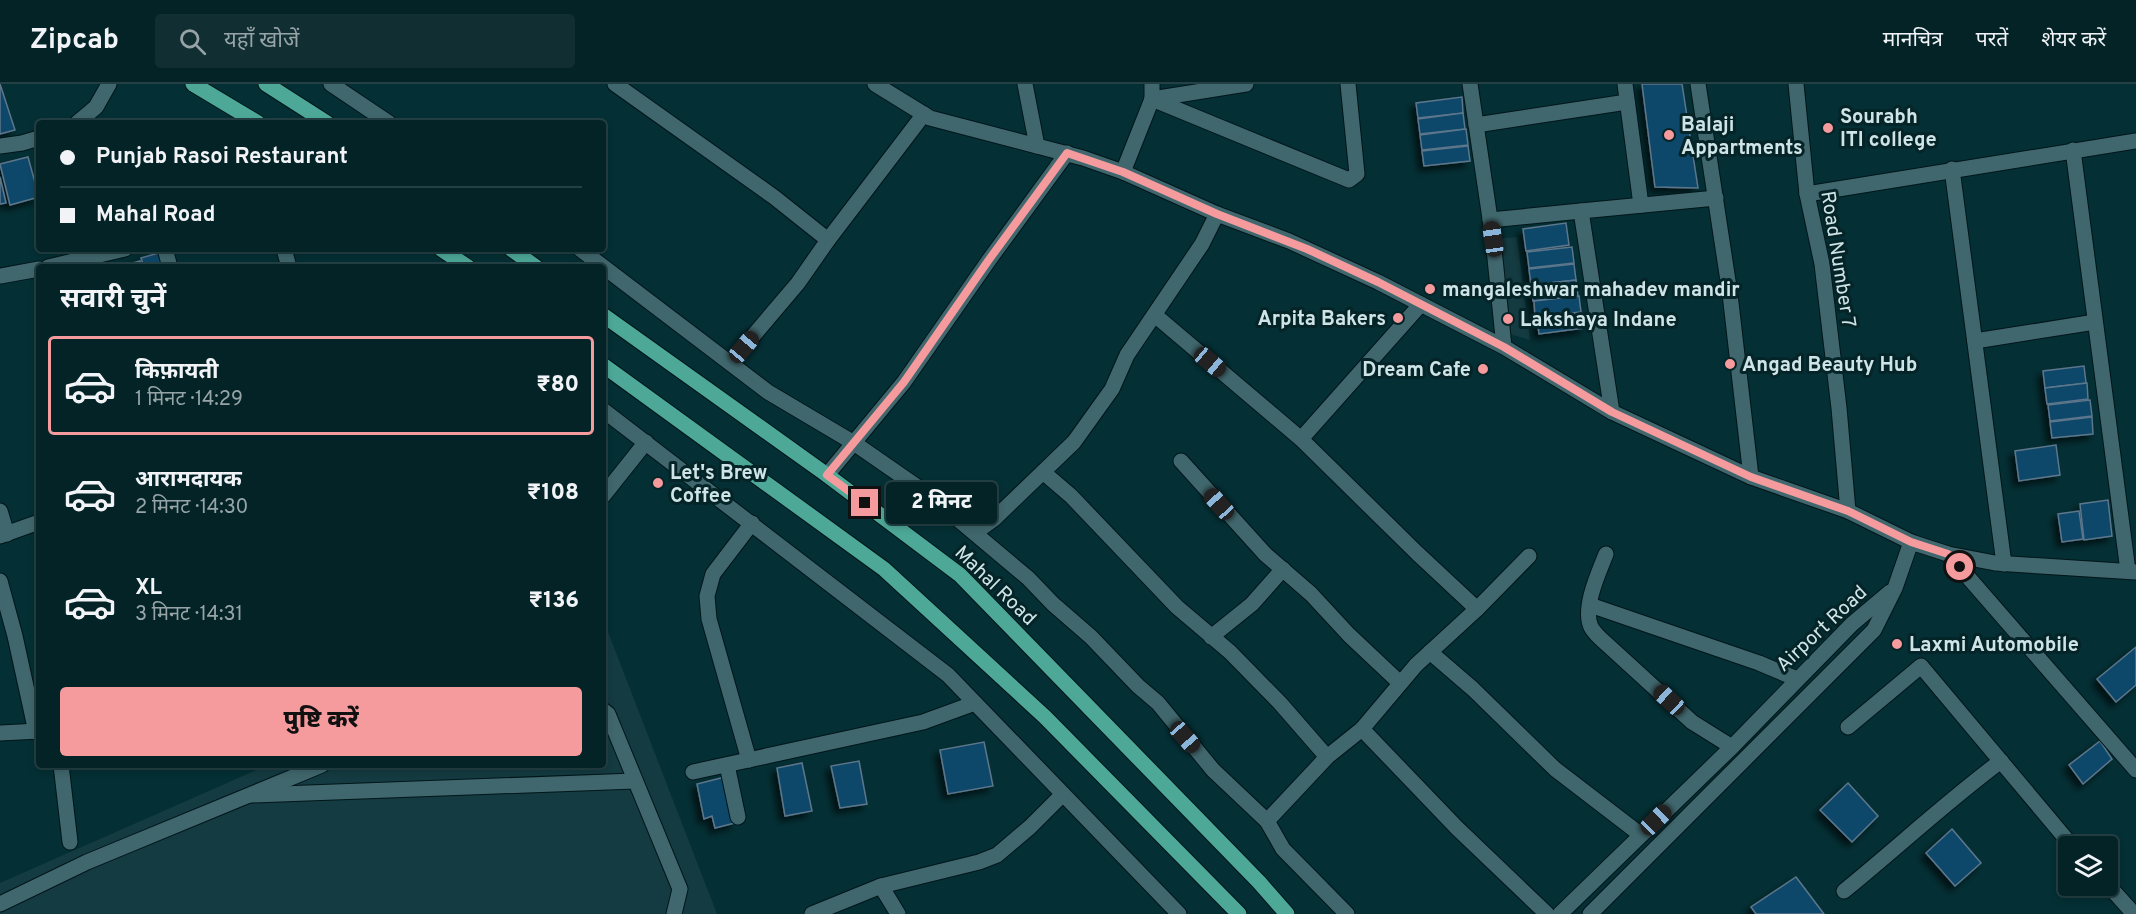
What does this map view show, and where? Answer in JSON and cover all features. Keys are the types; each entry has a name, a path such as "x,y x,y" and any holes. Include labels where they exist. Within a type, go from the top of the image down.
{"main road":[{"path":"193,84 224,100 254,120"},
{"path":"266,84 322,120"},
{"path":"446,252 464,264"},
{"path":"515,252 532,264"},
{"name":"Mahal Road","path":"606,317 827,475 960,575 1251,874 1287,914"},
{"path":"606,367 884,569 1045,717 1239,914"}],"street":[{"path":"81,120 96,107 109,84"},
{"path":"331,84 385,120"},
{"path":"615,84 774,197 828,240"},
{"path":"874,84 899,92 930,118 1067,153 1123,172 1217,214 1289,241 1421,304 1504,347 1612,412 1751,477 1848,511 1911,542 1948,554 2004,564 2132,572 2095,322 2073,150"},
{"path":"1025,84 1037,146"},
{"path":"1152,92 1246,84"},
{"path":"1152,92 1349,180 1357,174 1348,84"},
{"path":"1470,84 1490,220 1504,347"},
{"path":"1625,84 1641,205"},
{"path":"1698,84 1730,294 1751,477"},
{"name":"Road Number 7","path":"1796,84 1807,194 1822,264 1839,408 1848,511"},
{"path":"1123,172 1152,92"},
{"path":"1476,125 1627,102"},
{"path":"731,363 798,283 924,114"},
{"path":"0,146 36,139"},
{"path":"1807,194 2136,141"},
{"path":"827,475 904,382 1067,153"},
{"path":"1952,169 2004,564"},
{"path":"1490,220 1716,198"},
{"path":"1581,211 1612,412"},
{"path":"975,532 994,519 1074,442 1112,389 1127,356 1202,244 1217,214"},
{"path":"61,264 112,252"},
{"path":"584,252 599,264"},
{"path":"0,276 36,269"},
{"path":"606,269 768,392 854,443 929,495 1028,578 1053,604 1091,637 1137,686 1158,703 1214,770 1267,821 1283,849 1347,914"},
{"path":"1301,439 1421,304"},
{"path":"1156,315 1301,439 1417,553 1478,609"},
{"path":"1975,341 2095,322"},
{"path":"606,412 948,675 1179,914"},
{"path":"606,492 646,442"},
{"path":"1181,461 1265,554 1311,594 1349,635 1400,683"},
{"path":"1043,472 1071,495 1177,607 1280,703 1327,757"},
{"path":"0,511 4,535 36,523"},
{"path":"749,760 709,619 707,596 713,574 752,523"},
{"path":"1895,588 1911,542"},
{"path":"1606,554 1592,591 1590,625 1600,638 1692,722 1732,747"},
{"path":"1948,554 2136,770"},
{"path":"1267,821 1327,757 1362,729 1400,683 1430,652 1478,609 1529,555"},
{"path":"1211,637 1252,604 1283,569"},
{"path":"0,581 36,723"},
{"name":"Airport Road","path":"1560,914 1732,747 1852,624 1895,588"},
{"name":"Airport Road","path":"1590,914 1874,630 1895,588"},
{"path":"1590,605 1797,678"},
{"path":"1430,652 1473,689 1555,769 1641,835"},
{"path":"1848,726 1921,666 2064,836"},
{"path":"693,772 923,722 975,704"},
{"path":"606,712 680,889 674,914"},
{"path":"1362,729 1457,828 1547,914"},
{"path":"0,733 36,731"},
{"path":"1844,891 1904,843 1934,813 2001,761"},
{"path":"727,765 738,817"},
{"path":"61,768 70,842"},
{"path":"0,904 87,862 315,768"},
{"path":"251,795 635,781"},
{"path":"812,914 881,886 979,862 997,855 1030,827 1063,794"},
{"path":"881,886 898,914"},
{"path":"2118,896 2134,914"}],"shaded area":[{"path":"1517,237 1530,340 1503,332 1493,239"},
{"path":"606,627 717,914 0,914 0,883 261,768 606,768"}],"building":[{"path":"0,84 15,130 0,134"},
{"name":"Balaji Appartments","path":"1642,84 1682,84 1698,188 1655,187"},
{"path":"1462,97 1463,113 1418,118 1416,103"},
{"path":"1463,113 1465,129 1420,134 1418,119"},
{"path":"1466,129 1468,145 1422,150 1420,135"},
{"path":"1468,146 1470,161 1424,166 1422,151"},
{"path":"28,157 36,186 36,198 10,205 0,164"},
{"path":"0,177 6,203 0,204"},
{"path":"1566,223 1569,245 1526,251 1523,229"},
{"path":"1572,247 1574,263 1529,268 1527,252"},
{"path":"162,252 165,264 143,264 141,258"},
{"path":"1574,264 1576,280 1531,285 1529,269"},
{"path":"1576,280 1578,296 1533,301 1531,285"},
{"path":"1579,296 1581,312 1535,317 1534,301"},
{"path":"1582,313 1584,328 1539,334 1537,318"},
{"path":"2084,366 2086,383 2045,388 2043,371"},
{"path":"2087,383 2088,399 2047,404 2045,388"},
{"path":"2090,400 2092,416 2050,421 2048,405"},
{"path":"2092,417 2093,434 2052,438 2050,422"},
{"path":"2056,445 2060,475 2019,481 2015,451"},
{"path":"2108,500 2112,536 2084,540 2080,504"},
{"path":"2079,511 2083,539 2062,542 2058,514"},
{"path":"2136,647 2136,685 2116,702 2097,679"},
{"path":"2100,741 2112,759 2083,784 2069,765"},
{"path":"984,742 993,786 948,794 940,750"},
{"path":"859,761 867,804 840,808 831,766"},
{"path":"802,763 812,811 785,816 777,768"},
{"path":"725,777 735,823 715,828 712,816 704,819 697,784"},
{"path":"1848,783 1878,816 1852,842 1820,810"},
{"path":"1952,829 1981,863 1955,886 1926,853"},
{"path":"1796,877 1824,914 1756,914 1751,907"}],"place":[{"name":"Sourabh ITI college","path":"1828,128"},
{"name":"Balaji Appartments","path":"1669,135"},
{"name":"mangaleshwar mahadev mandir","path":"1430,289"},
{"name":"Arpita Bakers","path":"1398,318"},
{"name":"Lakshaya Indane","path":"1508,319"},
{"name":"Angad Beauty Hub","path":"1730,364"},
{"name":"Dream Cafe","path":"1483,369"},
{"name":"Let's Brew Coffee","path":"658,483"},
{"name":"Laxmi Automobile","path":"1897,644"}],"route":[{"path":"865,503 827,475 904,382 1067,153 1123,172 1217,214 1307,249 1378,282 1504,347 1612,412 1751,477 1848,511 1911,542 1948,554 1960,567"}]}
